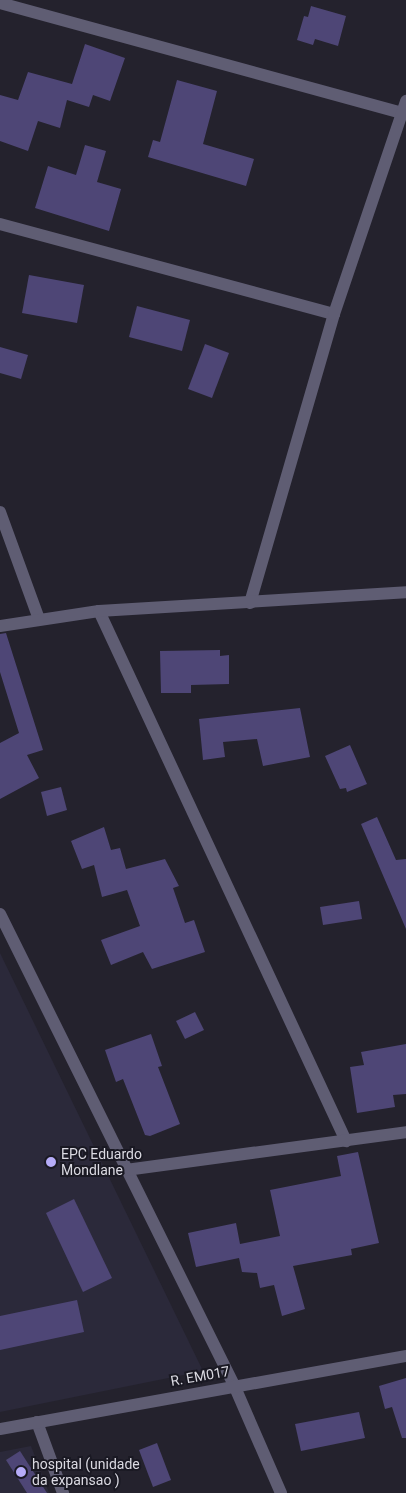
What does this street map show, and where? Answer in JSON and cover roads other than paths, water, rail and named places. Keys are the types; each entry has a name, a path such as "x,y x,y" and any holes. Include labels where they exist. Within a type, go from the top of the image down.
{"street":[{"path":"0,3 405,110 334,314 250,603"},
{"path":"0,224 334,314"},
{"path":"0,512 39,619"},
{"path":"0,626 98,611 406,592"},
{"path":"98,611 346,1141"},
{"path":"0,914 234,1385 281,1493"},
{"path":"126,1170 406,1132"},
{"name":"R. EM017","path":"0,1429 234,1385 406,1356"},
{"path":"37,1422 63,1493"}],"place":[{"name":"EPC Eduardo Mondlane","path":"51,1162"},
{"name":"hospital (unidade da expansao )","path":"21,1472"}]}
